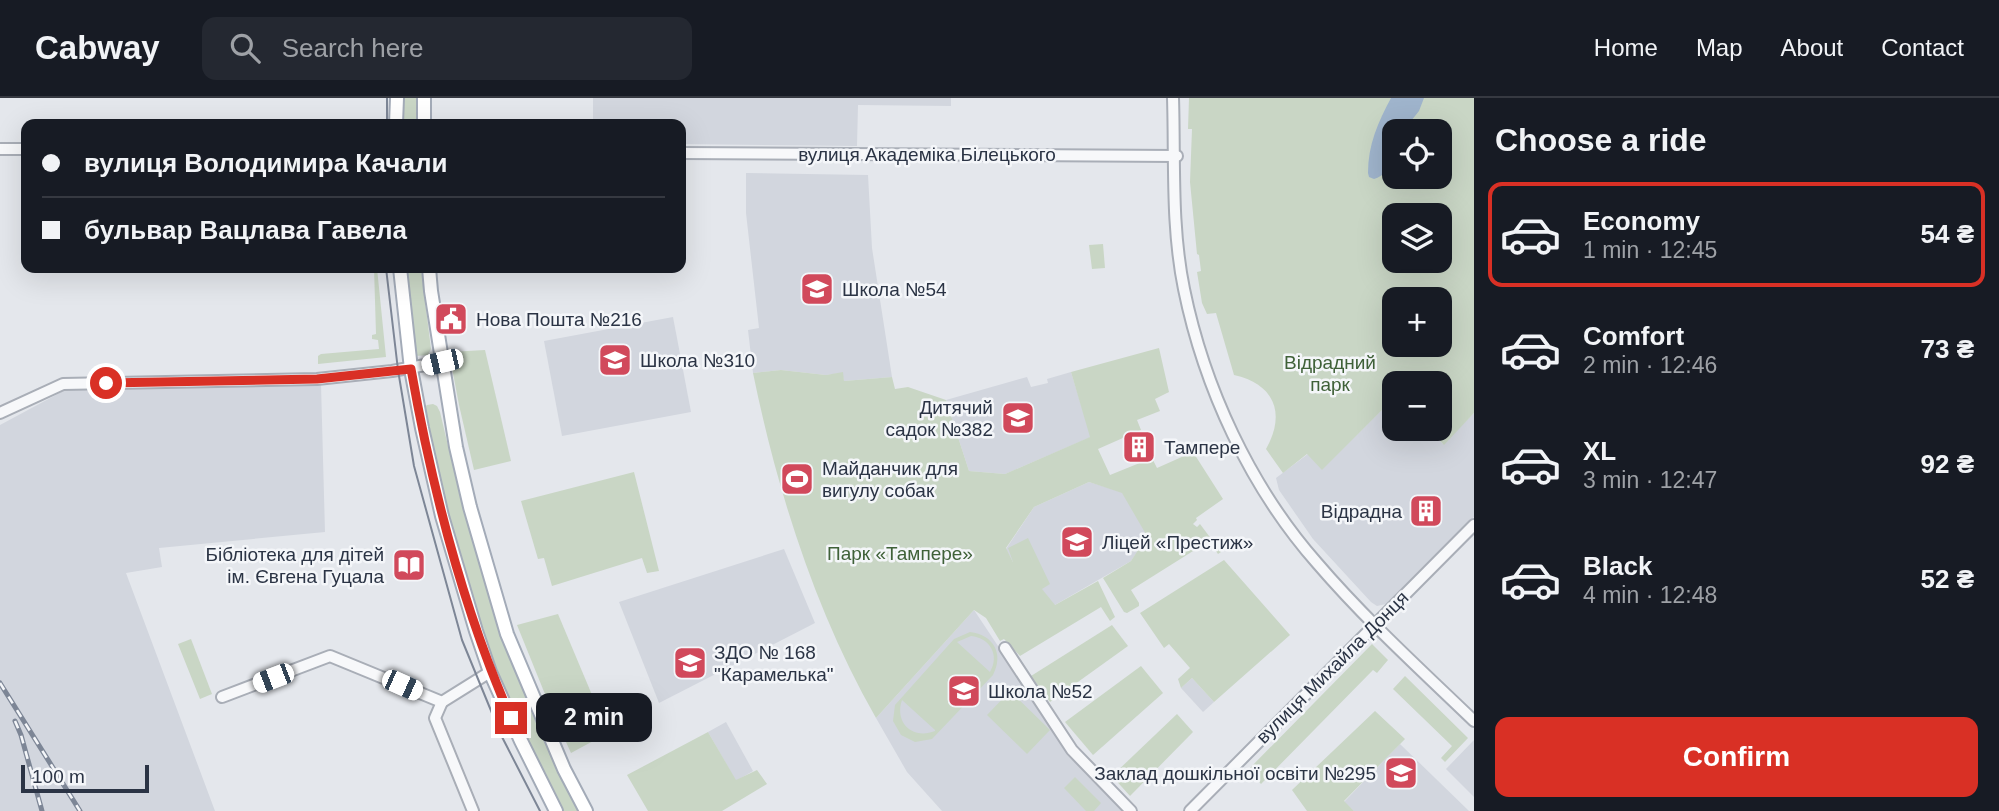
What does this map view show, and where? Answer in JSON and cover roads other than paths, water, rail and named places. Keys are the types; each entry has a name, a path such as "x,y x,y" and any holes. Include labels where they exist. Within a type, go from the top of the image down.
{"main road":[{"path":"396,119 397,98"},
{"path":"424,98 424,119"},
{"path":"401,273 411,369 442,516 490,672 556,811"},
{"path":"430,273 456,447 470,507 507,634 564,769 586,811"}],"street":[{"path":"1175,98 1177,240 1184,288 1216,395 1242,451 1279,514 1316,563 1474,722"},
{"path":"0,149 21,149"},
{"name":"вулиця Академіка Білецького","path":"686,153 1176,156"},
{"path":"0,413 63,384 317,379 411,369 442,362"},
{"name":"вулиця Михайла Донця","path":"1190,811 1474,525"},
{"path":"1376,623 1474,716"},
{"path":"1004,648 1072,750 1131,811"},
{"path":"222,696 330,656 442,702"},
{"path":"473,811 435,718 442,702 490,672"}],"water":[{"path":"1391,98 1424,98 1413,119 1382,119 1382,175 1374,179 1369,177 1368,173 1372,143 1378,125"}],"tram line":[{"path":"387,98 387,119"},
{"path":"387,273 398,370 414,466 462,640 501,735 540,811"}],"railway":[{"path":"0,683 80,811"},
{"path":"15,721 42,811"}],"place":[{"name":"Школа №54","path":"817,289"},
{"name":"Нова Пошта №216","path":"451,319"},
{"name":"Школа №310","path":"615,360"},
{"name":"Дитячий садок №382","path":"1018,418"},
{"name":"Тампере","path":"1139,447"},
{"name":"Майданчик для вигулу собак","path":"797,479"},
{"name":"Відрадна","path":"1426,511"},
{"name":"Ліцей «Престиж»","path":"1077,542"},
{"name":"Бібліотека для дітей ім. Євгена Гуцала","path":"409,565"},
{"name":"ЗДО № 168 \"Карамелька\"","path":"690,663"},
{"name":"Школа №52","path":"964,691"},
{"name":"Заклад дошкільної освіти №295","path":"1401,773"}],"park label":[{"name":"Відрадний парк","path":"1330,373"},
{"name":"Парк «Тампере»","path":"900,553"}]}
